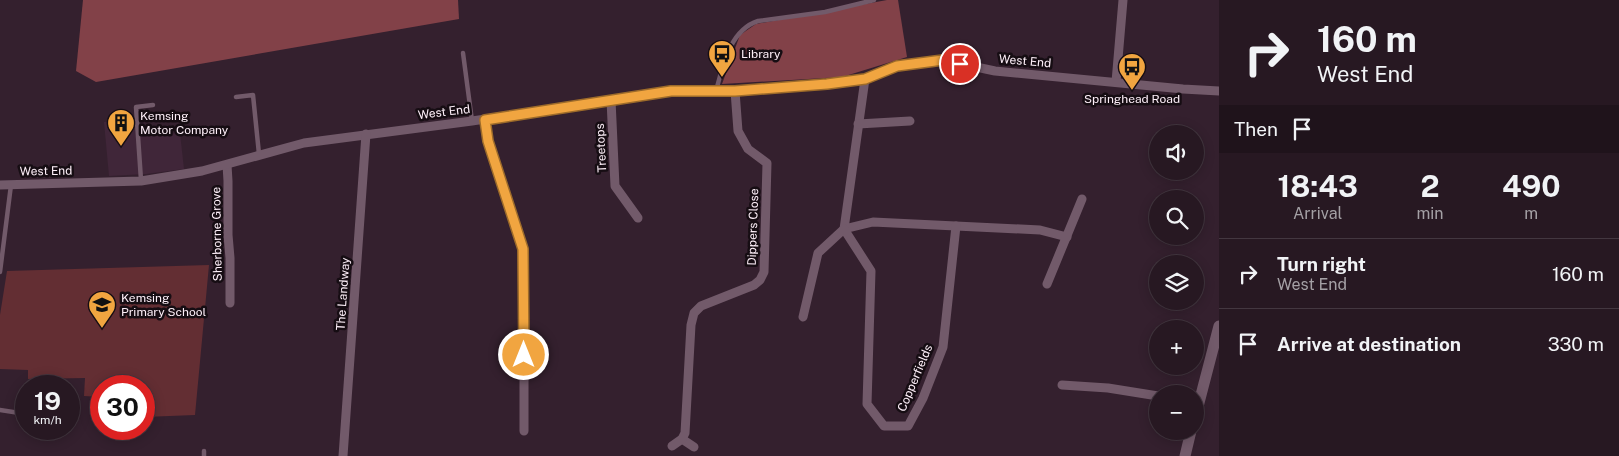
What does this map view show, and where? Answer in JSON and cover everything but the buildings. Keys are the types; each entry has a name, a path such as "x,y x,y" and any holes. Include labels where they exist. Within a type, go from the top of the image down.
{"street":[{"path":"1116,82 1124,0"},
{"name":"West End","path":"0,185 142,181 202,171 304,142 485,120 671,91 735,91 827,84 865,79 897,66 943,60 995,71 1219,91"},
{"path":"844,229 865,79"},
{"name":"Dippers Close","path":"682,439 685,433 691,325 694,313 701,306 754,286 764,272 767,163 748,149 738,131 735,91"},
{"name":"Treetops","path":"611,100 615,186 638,218"},
{"path":"485,120 488,141 523,249 524,431"},
{"path":"858,124 910,121"},
{"name":"The Landway","path":"343,456 366,134"},
{"name":"Sherborne Grove","path":"226,165 228,181 230,303"},
{"path":"1047,284 1082,199"},
{"path":"803,317 818,253 844,229 874,222 1040,230 1067,237"},
{"name":"Copperfields","path":"844,229 871,271 867,404 884,426 908,426 943,347 956,226"},
{"path":"1202,385 1219,326"},
{"path":"1062,385 1108,388 1149,395"},
{"path":"672,446 682,439 694,447"},
{"path":"1185,456 1189,440"}],"lane":[{"path":"716,91 730,48 736,36 748,25 758,21 825,12 874,0"},
{"path":"463,53 472,121"},
{"path":"236,96 253,95 259,154"},
{"path":"142,181 136,107 153,105"},
{"path":"0,272 11,185"},
{"path":"0,410 15,412"}],"shaded area":[{"path":"83,0 458,0 459,19 96,82 76,71"},
{"path":"887,0 898,0 907,57 842,77 722,84 740,35 756,24"},
{"path":"134,117 136,136 180,133 184,169 109,176 104,122"},
{"name":"Kemsing Primary School","path":"209,265 195,415 155,417 155,375 90,375 90,396 84,396 85,378 80,378 80,375 28,375 28,370 0,369 0,315 7,271"}],"place":[{"name":"Library","path":"722,78"},
{"name":"Springhead Road","path":"1132,91"},
{"name":"Kemsing Motor Company","path":"121,147"},
{"name":"Kemsing Primary School","path":"102,329"}],"route":[{"path":"524,355 523,249 488,141 485,120 671,91 735,91 827,84 865,79 897,66 943,60 960,64"}]}
